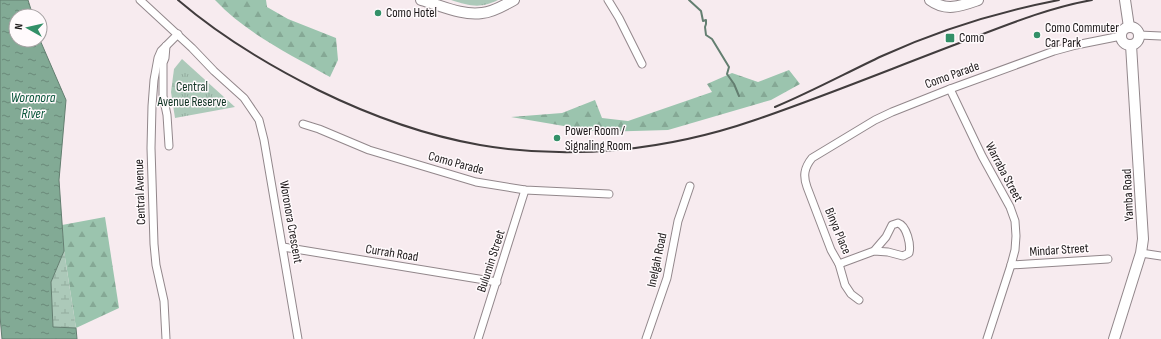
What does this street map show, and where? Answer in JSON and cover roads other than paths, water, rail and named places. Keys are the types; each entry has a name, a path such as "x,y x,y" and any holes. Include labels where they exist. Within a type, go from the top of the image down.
{"street":[{"path":"140,0 178,34"},
{"path":"421,0 472,14 482,14 492,11 514,0"},
{"path":"608,0 619,18 642,64"},
{"path":"930,0 938,5 952,8 978,0"},
{"path":"1126,4 1129,27"},
{"path":"1129,27 1135,28 1140,35 1138,40 1132,45 1123,42 1121,36 1123,31 1129,27"},
{"name":"Central Avenue","path":"166,339 164,301 156,265 154,244 151,148 152,106 156,65 161,51 178,34"},
{"name":"Woronora Crescent","path":"178,34 214,72 244,98 259,120 283,247 298,339"},
{"path":"1140,35 1161,36"},
{"name":"Como Parade","path":"806,167 815,155 875,120 892,112 950,89 1064,48 1121,36"},
{"name":"Yamba Road","path":"1114,339 1141,253 1143,224 1132,45"},
{"path":"166,46 163,63 163,96 167,115 169,146"},
{"name":"Warraba Street","path":"950,89 982,156 1010,207 1014,221 1016,236 1011,265 987,339"},
{"name":"Como Parade","path":"303,124 319,129 369,150 408,163 476,182 525,190 609,194"},
{"name":"Binya Place","path":"806,167 804,178 831,250 839,264 848,290 859,300"},
{"name":"Inelgah Road","path":"646,339 668,278 678,221 690,186"},
{"name":"Bulumin Street","path":"478,339 525,190"},
{"path":"839,264 874,251 888,252 903,256 909,253 910,246 902,224 892,224 886,237 874,251"},
{"name":"Currah Road","path":"283,247 497,282"},
{"path":"1141,253 1161,256"},
{"name":"Mindar Street","path":"1011,265 1108,259"}],"water":[{"name":"Woronora River","path":"0,0 28,0 30,8 8,8 8,48 43,48 66,100 59,180 64,251 51,282 53,327 76,328 77,339 2,339 0,316"}],"waterway":[{"path":"689,0 701,11 703,21 706,20 706,35 712,39 729,67 727,74 734,84 739,96"}],"railway":[{"path":"178,0 211,26 263,60 318,90 357,108 417,130 459,141 515,150 550,152 619,150 688,139 722,130 807,101 1026,18 1075,3 1092,0"},
{"path":"775,107 882,56 925,38 991,16 1059,0"}],"place":[{"name":"Como Hotel","path":"378,13"},
{"name":"Como Commuter Car Park","path":"1037,35"},
{"name":"Como","path":"950,38"},
{"name":"Power Room / Signaling Room","path":"557,138"}],"park label":[{"name":"Central Avenue Reserve","path":"192,94"}]}
